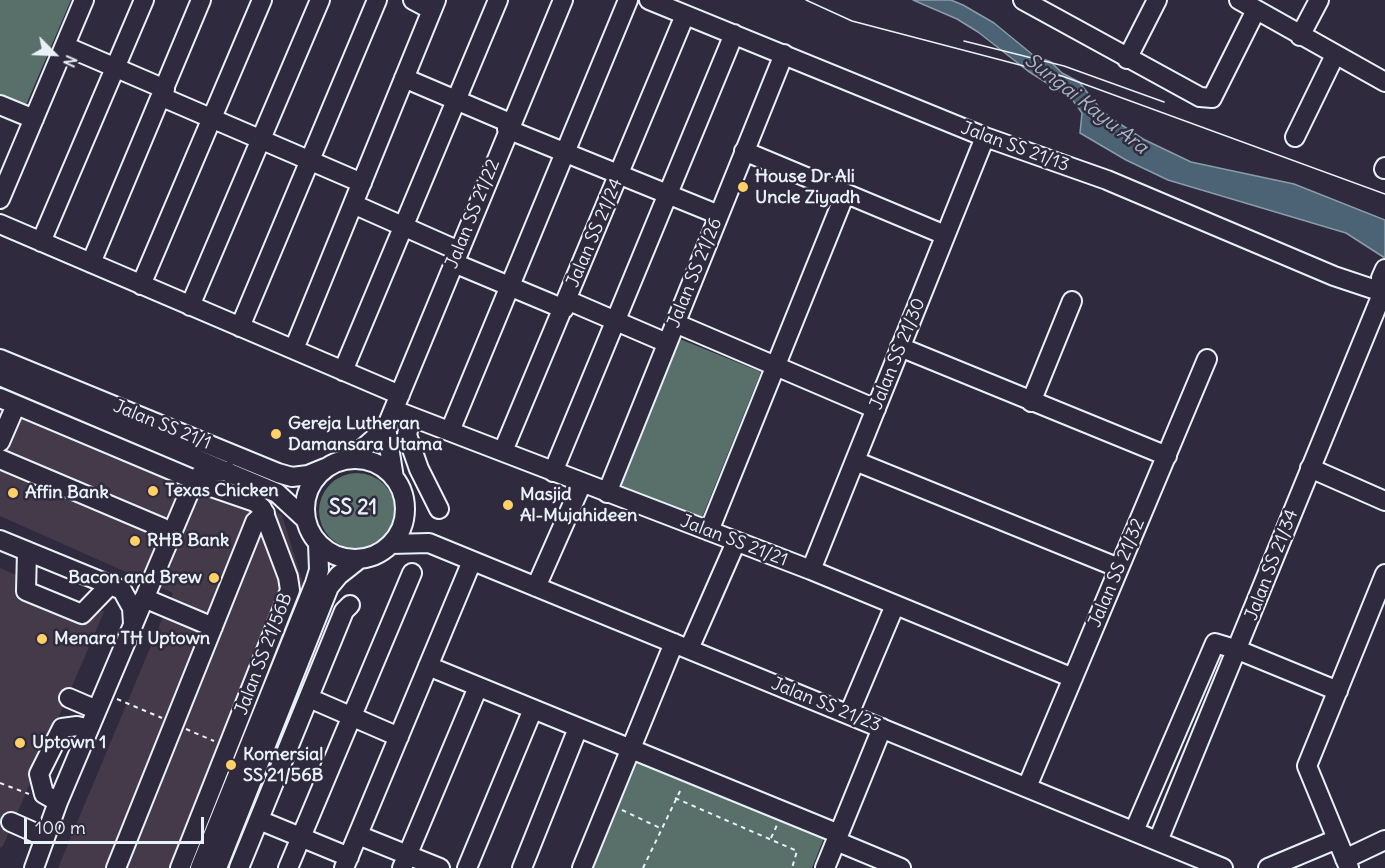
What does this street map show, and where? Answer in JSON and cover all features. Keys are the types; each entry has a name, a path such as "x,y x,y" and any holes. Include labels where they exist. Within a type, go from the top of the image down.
{"street":[{"path":"0,199 5,172 34,119 84,0"},
{"path":"41,242 144,0"},
{"path":"91,263 201,0"},
{"path":"141,285 262,0"},
{"path":"190,306 320,0"},
{"path":"240,327 377,0"},
{"path":"294,349 434,5 413,0"},
{"path":"343,371 498,0"},
{"name":"Jalan SS 21/22","path":"352,459 386,428 563,0"},
{"path":"450,431 628,0"},
{"name":"Jalan SS 21/13","path":"649,0 985,137 1107,180 1334,276 1383,284"},
{"path":"1023,0 1048,6 1127,59 1200,97 1212,98 1256,10"},
{"path":"1127,59 1157,0"},
{"path":"1239,0 1385,82"},
{"path":"1300,36 1319,0"},
{"name":"Jalan SS 21/24","path":"503,451 686,15"},
{"path":"553,472 734,34"},
{"path":"64,46 116,68 213,119 362,183"},
{"name":"Jalan SS 21/26","path":"607,493 784,54"},
{"path":"1295,137 1335,55"},
{"path":"404,78 565,152 718,215"},
{"path":"0,105 34,119"},
{"name":"Jalan SS 21/30","path":"811,570 985,137"},
{"path":"744,151 945,235"},
{"path":"709,531 845,194"},
{"path":"353,204 403,227 510,286 615,321 667,343"},
{"name":"Jalan SS 21/21","path":"0,224 343,371 397,402 411,417 811,570 1073,678"},
{"name":"Jalan SS 21/34","path":"1158,841 1238,650 1383,284"},
{"path":"1031,402 1072,301"},
{"path":"675,323 876,409"},
{"path":"900,347 1167,456"},
{"name":"Jalan SS 21/1","path":"0,359 278,473 292,477 308,475 325,468"},
{"name":"Jalan SS 21/32","path":"1027,788 1207,359"},
{"name":"Jalan SS 21/1","path":"0,376 277,493 305,519"},
{"path":"0,442 8,402 192,479 255,502 265,513 255,522 116,868"},
{"path":"411,417 407,435 419,469 440,509"},
{"path":"217,868 329,587 339,575 358,560 382,552 398,536 405,515 405,502 394,478 386,428"},
{"path":"163,445 183,464 192,479"},
{"path":"0,459 163,528"},
{"path":"358,560 331,554 318,544 305,519 303,505 308,490 325,468 352,459 375,463 394,478"},
{"path":"855,461 1119,568"},
{"path":"1310,468 1385,501"},
{"path":"27,551 26,591 82,614 116,588 140,583 149,573 192,479 203,472 227,471"},
{"path":"34,868 58,802 192,479"},
{"path":"536,587 582,483"},
{"name":"Jalan SS 21/56B","path":"180,868 288,600 288,577 265,513"},
{"name":"Jalan SS 21/23","path":"405,515 429,543"},
{"path":"582,868 631,749 681,646 736,542"},
{"name":"Jalan SS 21/23","path":"391,544 429,543 1223,868"},
{"path":"200,868 315,583 319,570 318,544"},
{"path":"3,546 27,551 116,588 132,608 133,624"},
{"path":"259,820 300,836 347,862 472,561"},
{"path":"288,868 412,573"},
{"path":"1385,574 1377,616 1338,691 1307,766 1347,864 1385,840"},
{"path":"144,598 213,627"},
{"path":"239,868 344,611 350,605"},
{"path":"849,714 895,605"},
{"path":"1134,831 1212,647 1219,643 1338,691"},
{"path":"428,666 838,837 901,868"},
{"path":"404,861 478,687"},
{"path":"69,698 97,710"},
{"path":"309,698 399,737"},
{"path":"468,868 533,709"},
{"path":"58,802 44,794 39,774 62,728 77,726 89,729"},
{"path":"522,868 578,728"},
{"path":"825,868 882,728"},
{"path":"10,822 45,837"},
{"path":"358,835 404,861 440,868"},
{"path":"1268,868 1289,864 1337,839"}],"path":[{"path":"643,868 675,798 797,851 792,868"},
{"path":"608,804 660,828"}],"shaded area":[{"path":"0,399 229,486 282,515 303,583 186,868 58,868 173,593 0,516"},
{"path":"0,568 104,612 3,846 0,848"}],"green space":[{"path":"0,0 71,0 26,105 0,95"},
{"path":"680,339 761,372 701,520 620,487"},
{"path":"357,473 372,476 384,484 392,496 395,511 392,526 384,538 372,546 357,549 342,546 330,538 322,526 319,511 322,496 330,484 342,476"},
{"path":"635,760 824,838 812,868 591,868"}],"water":[{"name":"Sungai Kayu Ara","path":"913,0 951,0 994,23 1033,55 1051,62 1062,73 1079,82 1111,118 1143,139 1191,162 1294,184 1385,220 1385,258 1346,233 1168,180 1126,160 1080,133 1082,113 1072,99 1028,71 978,32 957,19"}],"tram line":[{"path":"806,0 852,21 1062,76 1385,194"},
{"path":"964,41 1064,66 1164,102"}],"place":[{"name":"House Dr Ali Uncle Ziyadh","path":"743,187"},
{"name":"Gereja Lutheran Damansara Utama","path":"276,434"},
{"name":"Texas Chicken","path":"153,491"},
{"name":"Affin Bank","path":"13,493"},
{"name":"Masjid Al-Mujahideen","path":"508,505"},
{"name":"RHB Bank","path":"135,541"},
{"name":"Bacon and Brew","path":"214,578"},
{"name":"Menara TH Uptown","path":"42,639"},
{"name":"Uptown 1","path":"20,743"},
{"name":"Komersial SS 21/56B","path":"231,765"}],"district":[{"name":"SS 21","path":"353,508"}]}
